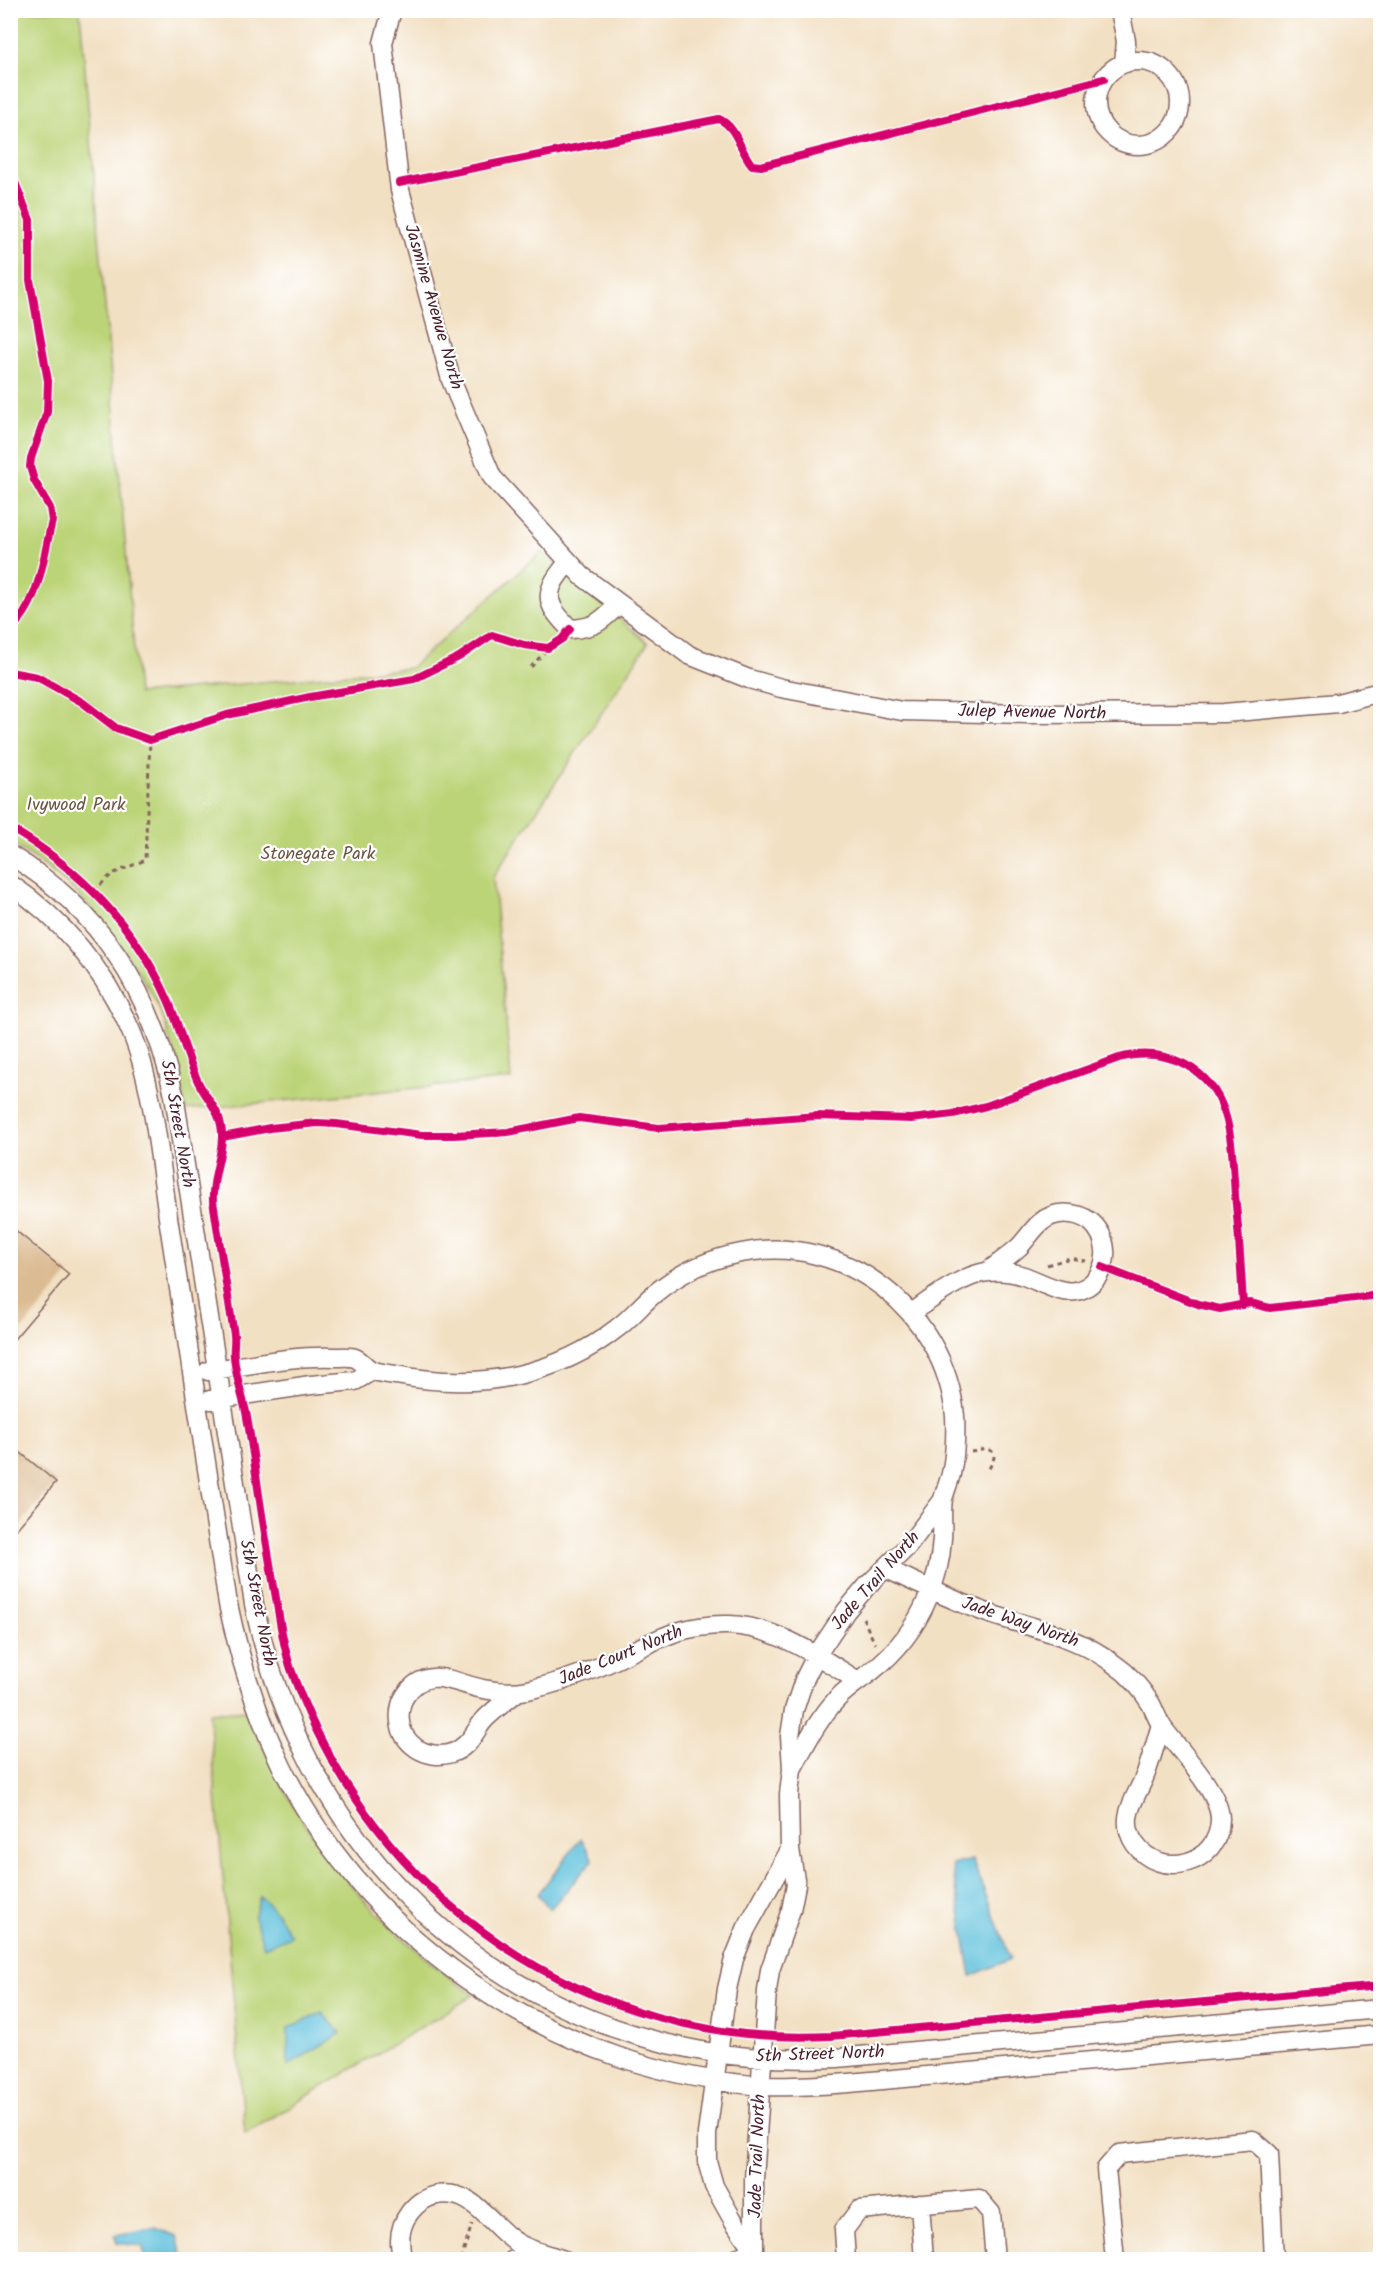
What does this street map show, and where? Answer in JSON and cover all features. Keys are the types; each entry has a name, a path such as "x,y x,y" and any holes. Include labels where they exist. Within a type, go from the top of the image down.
{"street":[{"name":"Jasmine Avenue North","path":"392,10 383,43 400,190 451,380 492,477 582,576 689,656"},
{"path":"1120,10 1126,40 1124,63"},
{"path":"1124,63 1152,63 1174,78 1181,104 1176,124 1162,139 1142,146 1122,143 1106,131 1097,112 1097,92 1107,74 1124,63"},
{"path":"568,561 552,586 550,598 553,610 570,628 587,628 605,619 619,604"},
{"name":"Julep Avenue North","path":"689,656 749,679 781,688 903,711 1029,714 1224,714 1338,703 1380,692"},
{"name":"5th Street North","path":"10,855 53,884 99,930 131,975 154,1024 168,1067 174,1095 252,1595 269,1666 297,1741 317,1779 350,1829 391,1880 442,1928 494,1968 566,2008 605,2024 667,2043 762,2058 837,2058 1380,2009"},
{"name":"5th Street North","path":"10,884 45,911 81,948 111,992 131,1032 148,1094 228,1604 244,1671 260,1717 283,1769 312,1818 340,1857 383,1908 408,1932 466,1979 534,2022 600,2050 670,2071 760,2085 849,2083 1380,2035"},
{"path":"912,1313 960,1282 987,1272 1018,1248 1040,1223 1055,1215 1074,1214 1084,1218 1097,1228 1105,1245 1105,1259 1097,1276 1089,1284 1077,1290 1060,1292 1022,1275 987,1272"},
{"name":"Jade Trail North","path":"372,1371 457,1382 494,1380 531,1372 566,1360 596,1343 619,1327 654,1294 690,1270 713,1260 750,1251 798,1252 840,1263 878,1283 895,1296 912,1313 926,1333 941,1361 952,1401 955,1447 950,1479 943,1500 941,1553 931,1590 915,1623 898,1647 838,1698 824,1714 792,1769"},
{"path":"192,1374 295,1358 328,1357 356,1358 372,1371 355,1381 197,1402"},
{"name":"Jade Trail North","path":"755,2255 754,2179 770,1970 791,1910 796,1885 790,1850 791,1724 804,1680 816,1656 846,1611 912,1541 943,1500"},
{"name":"Jade Way North","path":"885,1568 931,1590 987,1612 1062,1635 1090,1648 1116,1665 1139,1687 1161,1725 1209,1790 1219,1814 1218,1830 1211,1846 1198,1858 1179,1865 1160,1863 1145,1855 1134,1842 1128,1827 1130,1806 1145,1776 1161,1725"},
{"name":"Jade Court North","path":"517,1692 485,1719 468,1743 452,1753 441,1755 424,1752 409,1742 401,1727 400,1712 403,1700 409,1690 426,1679 445,1678 483,1689 517,1692 583,1674 663,1636 699,1627 732,1625 756,1629 782,1638 858,1681"},
{"name":"Jade Trail North","path":"755,2255 718,2194 709,2169 706,2144 727,1989 737,1949 790,1850"},
{"path":"1115,2259 1106,2169 1119,2154 1253,2140 1269,2154 1274,2259"},
{"path":"403,2259 399,2244 400,2233 407,2216 423,2201 446,2194 470,2200 514,2241 555,2257"},
{"path":"846,2259 844,2230 859,2210 979,2199 991,2213 995,2259"},
{"path":"920,2205 924,2259"},
{"path":"731,2259 755,2255"},
{"path":"513,2259 555,2257"}],"path":[{"path":"531,667 548,648 562,639 570,628"},
{"path":"536,647 548,648"},
{"path":"87,885 96,894 112,874 145,860 153,739 139,736"},
{"path":"1044,1266 1074,1257 1093,1263"},
{"path":"966,1452 987,1449 992,1451 995,1456 989,1469"},
{"path":"861,1615 876,1647"},
{"path":"461,2259 465,2240 475,2219"}],"green space":[{"name":"Stonegate Park","path":"10,11 80,11 138,694 410,668 542,552 648,643 493,877 511,1079 186,1110 174,1054 161,1012 138,972 90,907 47,867 11,843"},
{"path":"247,1710 288,1796 338,1870 400,1935 435,1966 474,1995 245,2134 209,1713"}],"water":[{"path":"581,1838 593,1860 550,1909 538,1894"},
{"path":"972,1860 1011,1959 971,1976 952,1865"},
{"path":"260,1896 277,1913 291,1936 264,1947 254,1917"},
{"path":"322,2013 341,2033 288,2066 288,2028"},
{"path":"155,2228 177,2236 183,2259 147,2259 142,2246 117,2243 115,2235"}],"building":[{"path":"10,1226 69,1274 10,1344"},
{"path":"10,1444 56,1482 10,1537"}],"cycle path":[{"path":"399,183 719,119 734,133 752,165 761,166 1104,79"},
{"path":"10,170 30,220 30,280 48,381 47,412 30,467 34,480 50,508 52,521 34,594 20,619 10,629"},
{"path":"10,672 37,677 82,702 116,728 150,740 227,715 310,697 414,679 459,657 492,635 524,645 548,648 562,639 570,629"},
{"path":"10,828 59,861 82,881 103,902 140,948 168,1000 199,1083 219,1118 222,1144 214,1182 213,1201 234,1335 236,1370 246,1412 280,1625 288,1660 327,1751 375,1825 433,1890 500,1944 574,1986 655,2016 741,2033 831,2036 1380,1986"},
{"path":"222,1137 270,1128 317,1123 422,1135 454,1135 508,1132 579,1118 659,1128 817,1116 911,1119 953,1114 986,1106 1119,1058 1153,1055 1169,1058 1197,1072 1209,1084 1225,1114 1232,1154 1243,1305"},
{"path":"1102,1267 1198,1304 1220,1309 1250,1303 1270,1308 1380,1295"}],"park label":[{"name":"Ivywood Park","path":"76,805"}]}
